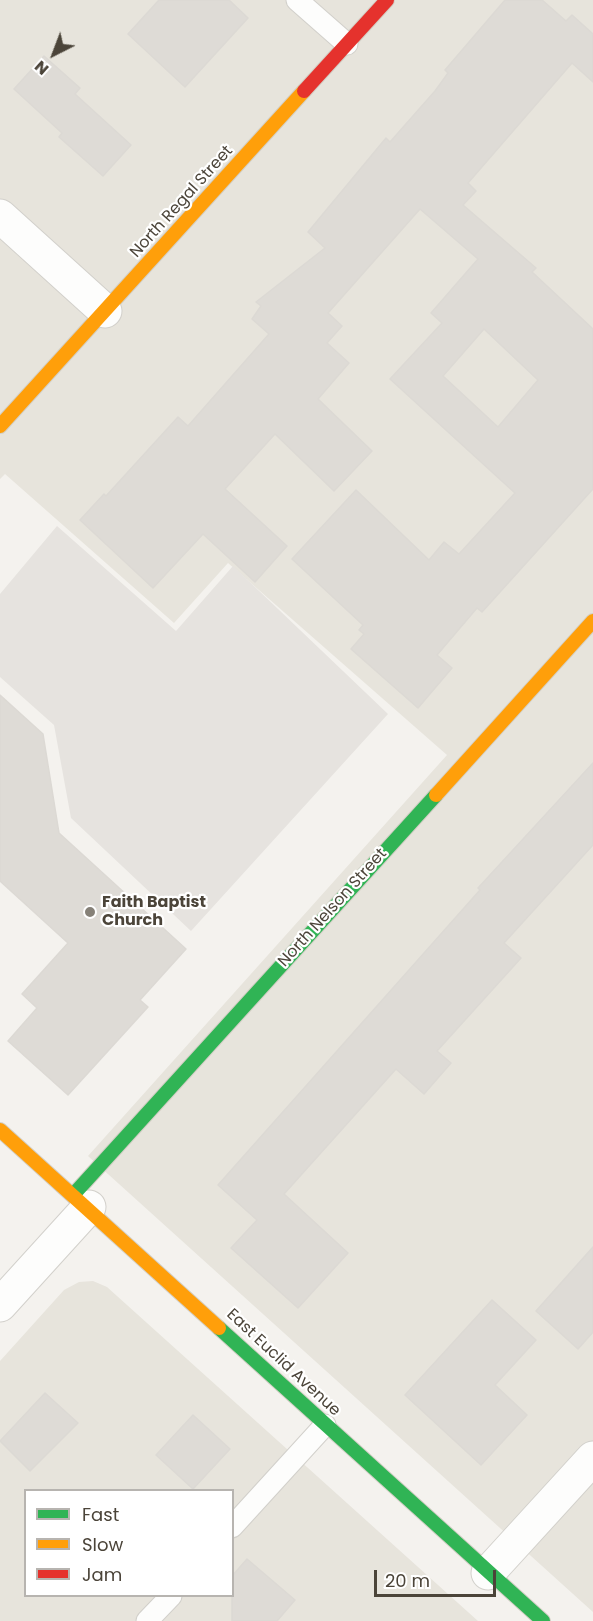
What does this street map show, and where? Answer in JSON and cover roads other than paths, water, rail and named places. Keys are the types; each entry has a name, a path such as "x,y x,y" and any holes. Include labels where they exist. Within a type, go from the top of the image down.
{"street":[{"name":"North Regal Street","path":"0,426 387,0"},
{"path":"0,216 105,311"},
{"name":"North Nelson Street","path":"0,1305 81,1201 593,621"},
{"name":"East Euclid Avenue","path":"0,1130 543,1621"},
{"path":"489,1573 593,1458"}],"lane":[{"path":"297,0 347,44"},
{"path":"234,1525 325,1425"},
{"path":"147,1621 170,1597"}],"place":[{"name":"Faith Baptist Church","path":"90,912"}]}
